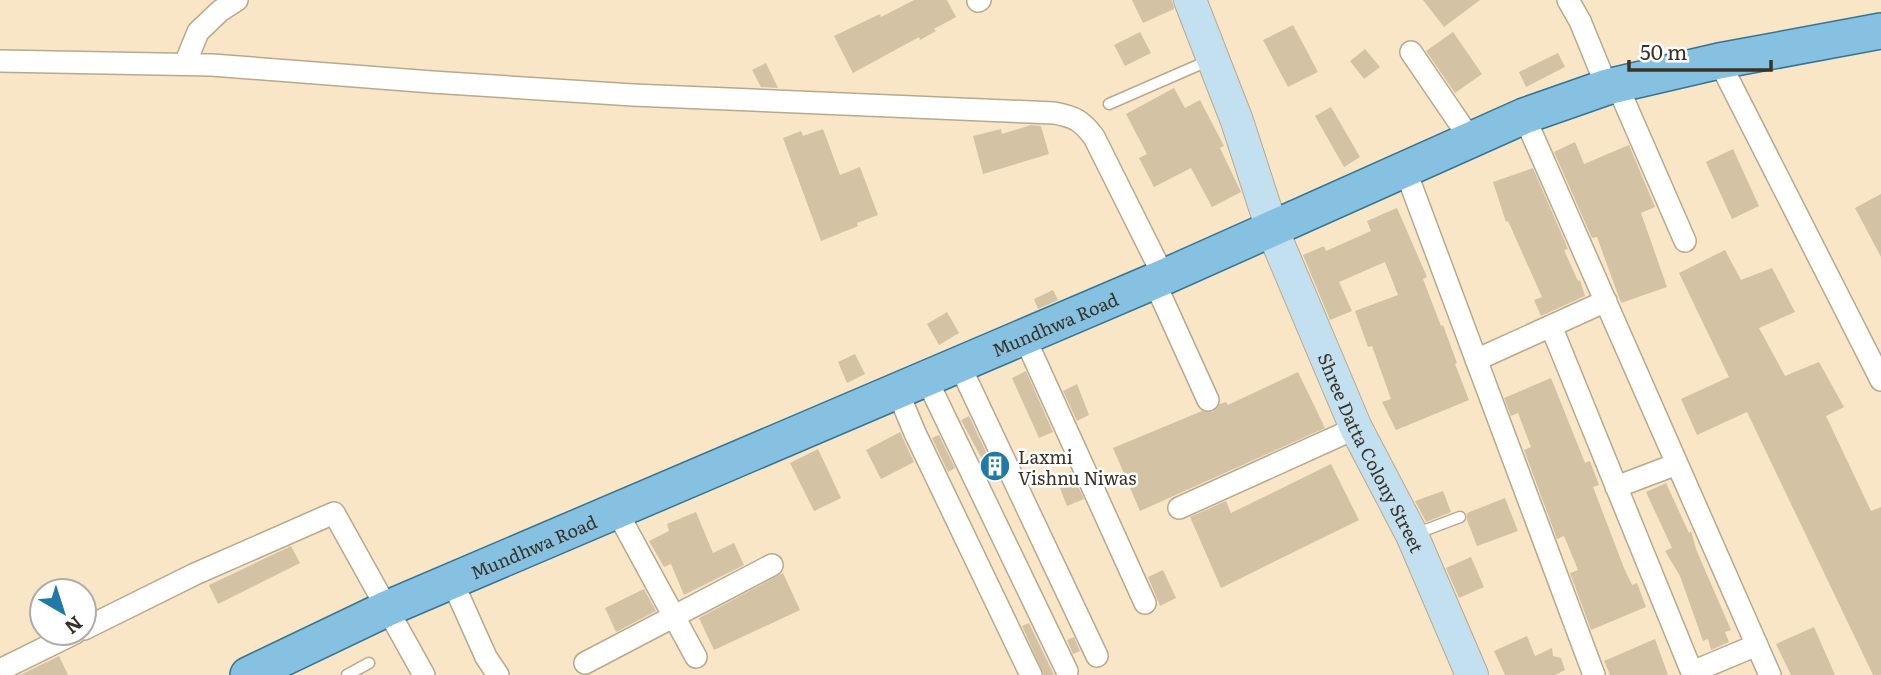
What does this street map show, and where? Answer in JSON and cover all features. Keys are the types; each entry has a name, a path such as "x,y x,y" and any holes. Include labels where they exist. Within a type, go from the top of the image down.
{"main road":[{"name":"Mundhwa Road","path":"248,675 386,608 1159,279 1524,116 1612,86 1719,61 1881,31"}],"street":[{"name":"Shree Datta Colony Street","path":"1190,0 1237,121 1272,229 1356,428 1412,535 1472,675"},
{"path":"1568,0 1685,241"},
{"path":"184,64 198,32 222,4"},
{"path":"1410,52 1471,140"},
{"path":"0,61 184,64 620,94 1069,116 1082,122 1094,137 1159,279 1208,400"},
{"path":"1719,61 1881,380"},
{"path":"1524,116 1770,675"},
{"path":"1405,169 1594,675"},
{"path":"1476,360 1606,301"},
{"path":"1551,327 1692,674 1757,645"},
{"path":"1024,336 1145,603"},
{"path":"959,364 1097,656"},
{"path":"911,384 1067,671"},
{"path":"911,384 915,433 1031,675"},
{"path":"1179,508 1356,428"},
{"path":"1616,487 1677,464"},
{"path":"616,510 696,657"},
{"path":"98,622 195,574 334,513 424,675"},
{"path":"585,663 772,565"},
{"path":"452,581 486,657 498,675"},
{"path":"0,670 47,647"}],"lane":[{"path":"1109,104 1213,59"},
{"path":"1412,535 1460,517"},
{"path":"347,675 369,663"}],"building":[{"path":"914,0 947,0 956,17 920,40 919,37 853,73 834,36"},
{"path":"1132,0 1172,0 1174,9 1143,23"},
{"path":"1423,0 1480,0 1444,27"},
{"path":"1293,25 1318,72 1288,87 1263,40"},
{"path":"1140,32 1151,53 1125,66 1114,45"},
{"path":"1453,32 1482,74 1455,93 1426,51"},
{"path":"1365,49 1380,67 1364,79 1350,61"},
{"path":"1558,53 1565,67 1526,87 1519,72"},
{"path":"766,63 778,88 761,87 752,70"},
{"path":"1174,88 1185,108 1200,100 1224,146 1220,148 1241,192 1212,207 1191,168 1154,187 1139,158 1147,154 1126,114"},
{"path":"1331,107 1360,157 1344,167 1315,116"},
{"path":"1031,125 1041,126 1049,154 983,174 973,136 1001,129 1002,134"},
{"path":"823,129 840,175 860,167 878,215 821,241 783,138 801,131 803,136"},
{"path":"1575,142 1584,164 1629,145 1655,207 1641,213 1667,287 1621,303 1597,237 1592,238 1554,152"},
{"path":"1733,149 1759,206 1732,219 1706,162"},
{"path":"1533,168 1568,249 1564,250 1585,296 1541,316 1534,300 1542,297 1508,221 1506,222 1493,182"},
{"path":"1881,194 1881,257 1855,208"},
{"path":"1397,208 1427,277 1423,279 1441,326 1443,325 1469,400 1396,430 1382,402 1391,399 1372,346 1368,347 1355,311 1398,295 1385,262 1339,282 1352,311 1330,320 1303,255 1324,246 1326,251 1371,231 1367,221"},
{"path":"1725,250 1741,280 1772,268 1795,312 1759,328 1785,376 1819,362 1844,407 1826,416 1871,511 1881,507 1881,675 1873,675 1747,412 1697,435 1681,399 1729,377 1679,273"},
{"path":"1053,290 1058,300 1038,309 1034,299"},
{"path":"947,312 959,333 939,345 927,324"},
{"path":"855,354 865,374 847,383 838,362"},
{"path":"1026,371 1053,432 1039,438 1012,378"},
{"path":"1298,372 1325,428 1140,511 1113,448 1202,411 1213,412 1220,404 1226,402 1228,405"},
{"path":"1551,378 1585,463 1590,461 1599,485 1593,487 1624,568 1632,585 1637,583 1646,607 1591,630 1570,573 1578,570 1564,536 1557,539 1524,450 1531,447 1518,413 1511,416 1504,398"},
{"path":"1077,384 1089,415 1077,421 1063,391"},
{"path":"969,416 996,473 991,476 961,420"},
{"path":"900,432 914,462 881,479 866,450"},
{"path":"939,435 955,468 948,472 932,438"},
{"path":"818,449 841,498 814,511 790,463"},
{"path":"1331,464 1359,520 1221,588 1190,517 1226,501 1231,513"},
{"path":"1071,471 1084,499 1067,506 1056,478"},
{"path":"1666,483 1689,533 1691,531 1696,549 1731,630 1725,632 1729,642 1711,650 1708,639 1703,641 1680,576 1665,551 1672,548 1646,492"},
{"path":"1443,491 1451,512 1426,522 1415,501"},
{"path":"1505,498 1518,531 1477,546 1467,513"},
{"path":"696,512 713,553 734,543 744,565 684,595 671,564 664,567 649,541 669,531 667,524"},
{"path":"291,546 300,563 218,604 209,585"},
{"path":"1471,557 1484,587 1459,598 1446,568"},
{"path":"1163,570 1176,598 1160,606 1148,577"},
{"path":"783,573 800,610 714,650 699,618"},
{"path":"644,589 656,611 616,632 605,608"},
{"path":"1029,623 1054,675 1044,675 1022,626"},
{"path":"1814,627 1835,675 1791,675 1776,644"},
{"path":"1527,636 1535,656 1552,648 1553,656 1561,658 1565,670 1555,675 1505,675 1494,651"},
{"path":"1074,637 1080,651 1073,654 1067,640"},
{"path":"1655,639 1668,675 1610,675 1604,661"},
{"path":"59,656 68,675 20,675"}],"place":[{"name":"Laxmi Vishnu Niwas","path":"995,466"}]}
